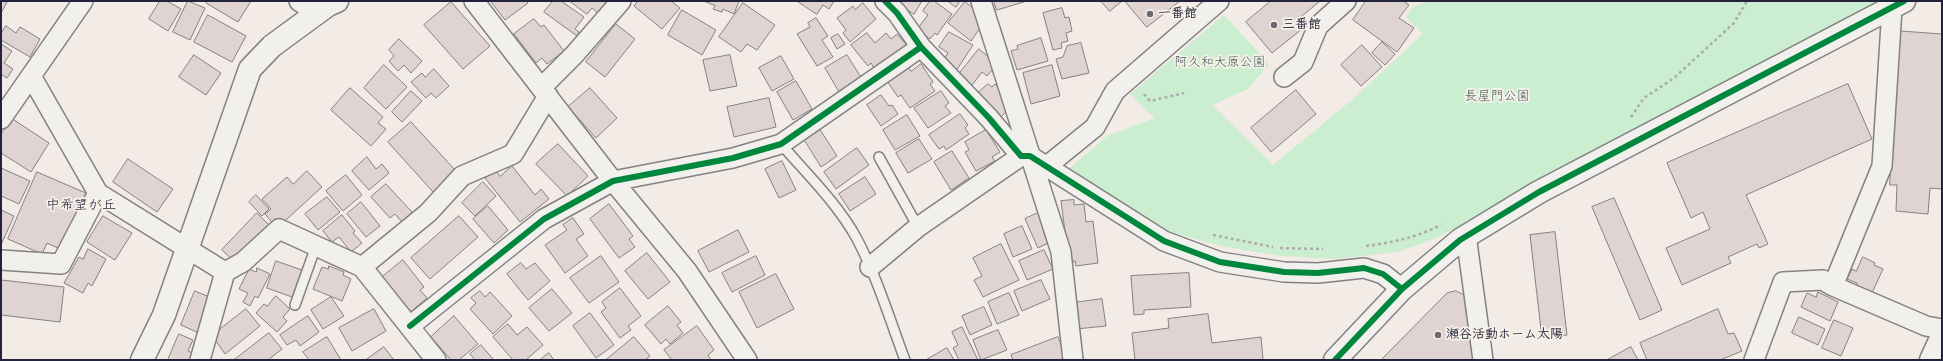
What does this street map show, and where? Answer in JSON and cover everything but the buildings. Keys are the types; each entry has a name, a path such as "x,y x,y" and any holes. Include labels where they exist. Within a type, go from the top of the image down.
{"street":[{"path":"1,119 83,1"},
{"path":"299,1 317,13"},
{"path":"142,360 164,315 188,250 250,69 272,46 317,13 337,1"},
{"path":"474,1 613,182 687,271 747,360"},
{"path":"362,267 428,213 462,176 513,154 544,92 621,1"},
{"path":"885,1 897,14 921,47 1026,156 1047,166 1164,241 1220,262 1284,272 1318,273 1364,268 1384,274 1402,288"},
{"path":"981,1 1026,156 1061,252 1074,360"},
{"path":"1047,166 1095,127 1115,91 1219,1"},
{"path":"1284,77 1303,62 1318,26 1346,1"},
{"path":"1335,360 1402,288 1466,236 1539,192 1898,5"},
{"path":"1833,286 1882,166 1898,5"},
{"path":"410,326 544,219 613,182 733,158 781,144 921,47"},
{"path":"31,76 98,193 225,272"},
{"path":"870,267 918,227 1026,156"},
{"path":"1,260 61,264 98,193"},
{"path":"200,360 225,272 244,262 280,230 362,267 436,360"},
{"path":"1466,236 1483,360"},
{"path":"1754,360 1783,282 1823,280 1833,286 1926,326 1942,329"},
{"path":"1931,360 1942,336"}],"lane":[{"path":"781,144 832,202 856,238 870,267 905,360"},
{"path":"879,157 918,227"},
{"path":"296,305 316,246"}],"path":[{"path":"1630,119 1644,98 1674,78 1734,23 1747,1"},
{"path":"1166,98 1184,93"},
{"path":"1358,247 1397,242 1424,233 1442,224"},
{"path":"1211,235 1280,248 1329,249"}],"green space":[{"name":"長屋門公園","path":"1429,1 1877,1 1435,239 1397,252 1334,259 1280,256 1221,246 1172,232 1080,181 1070,168 1107,136 1155,118 1130,94 1224,15 1269,64 1248,89 1212,105 1273,165 1353,99 1423,34 1406,17 1413,6"}],"cycle path":[{"path":"885,1 897,13 921,47 989,118 1021,156 1030,156 1164,241 1220,262 1284,272 1318,273 1364,268 1383,274 1402,289"},
{"path":"1335,360 1402,289 1460,240 1539,192 1904,1"},
{"path":"410,326 544,219 613,181 733,158 781,144 921,47"}],"place":[{"name":"一番館","path":"1150,14"},
{"name":"三番館","path":"1274,25"},
{"name":"瀬谷活動ホーム太陽","path":"1438,335"}],"district":[{"name":"中希望が丘","path":"81,205"}],"park label":[{"name":"阿久和大原公園","path":"1220,63"}]}
